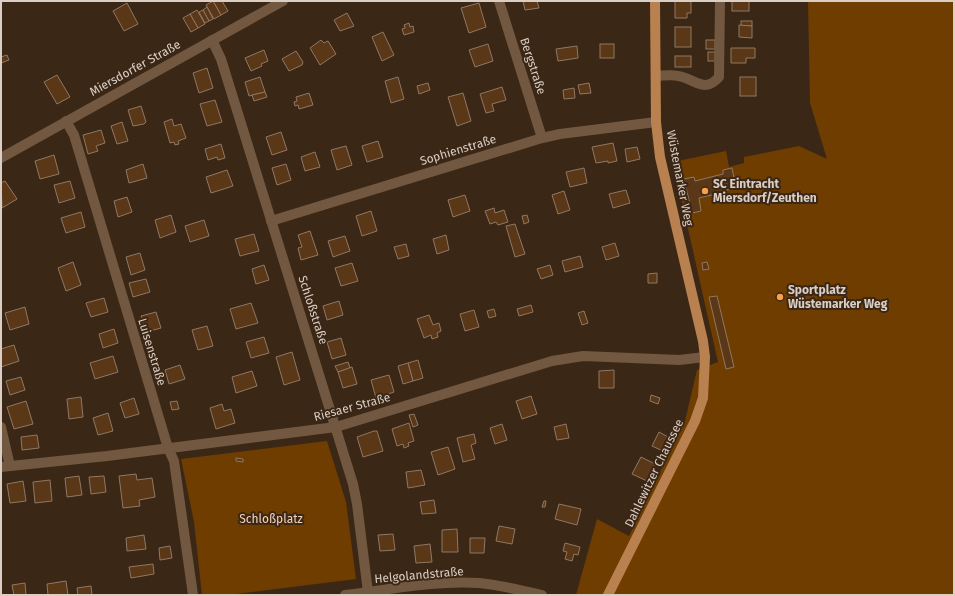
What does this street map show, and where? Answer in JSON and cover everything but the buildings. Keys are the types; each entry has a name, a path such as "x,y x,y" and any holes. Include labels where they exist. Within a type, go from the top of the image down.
{"main road":[{"name":"Wüstemarker Weg","path":"655,1 656,122 660,157 705,357"},
{"name":"Dahlewitzer Chaussee","path":"608,595 695,421 703,398 705,357"}],"street":[{"name":"Miersdorfer Straße","path":"1,158 283,1"},
{"name":"Bergstraße","path":"499,1 542,138"},
{"path":"656,76 678,76 705,86 713,84 719,77 720,1"},
{"name":"Schloßstraße","path":"212,40 221,59 336,427 357,504 368,592"},
{"name":"Luisenstraße","path":"66,121 74,135 168,448 174,461 193,595"},
{"name":"Sophienstraße","path":"271,221 542,138 560,134 656,122"},
{"name":"Riesaer Straße","path":"6,466 336,427 562,359 583,356 679,360 705,357"},
{"path":"1,427 6,466"},
{"name":"Helgolandstraße","path":"345,595 461,583 500,586 542,595"}],"green space":[{"path":"808,1 954,1 954,595 576,595 597,519 629,536 685,421 697,370 718,362 673,162 726,151 729,167 744,163 744,157 799,146 827,159 810,103"},
{"name":"Schloßplatz","path":"327,441 346,502 356,579 228,595 202,595 194,522 181,459"}],"place":[{"name":"SC Eintracht Miersdorf/Zeuthen","path":"705,191"},
{"name":"Sportplatz Wüstemarker Weg","path":"780,297"}]}
